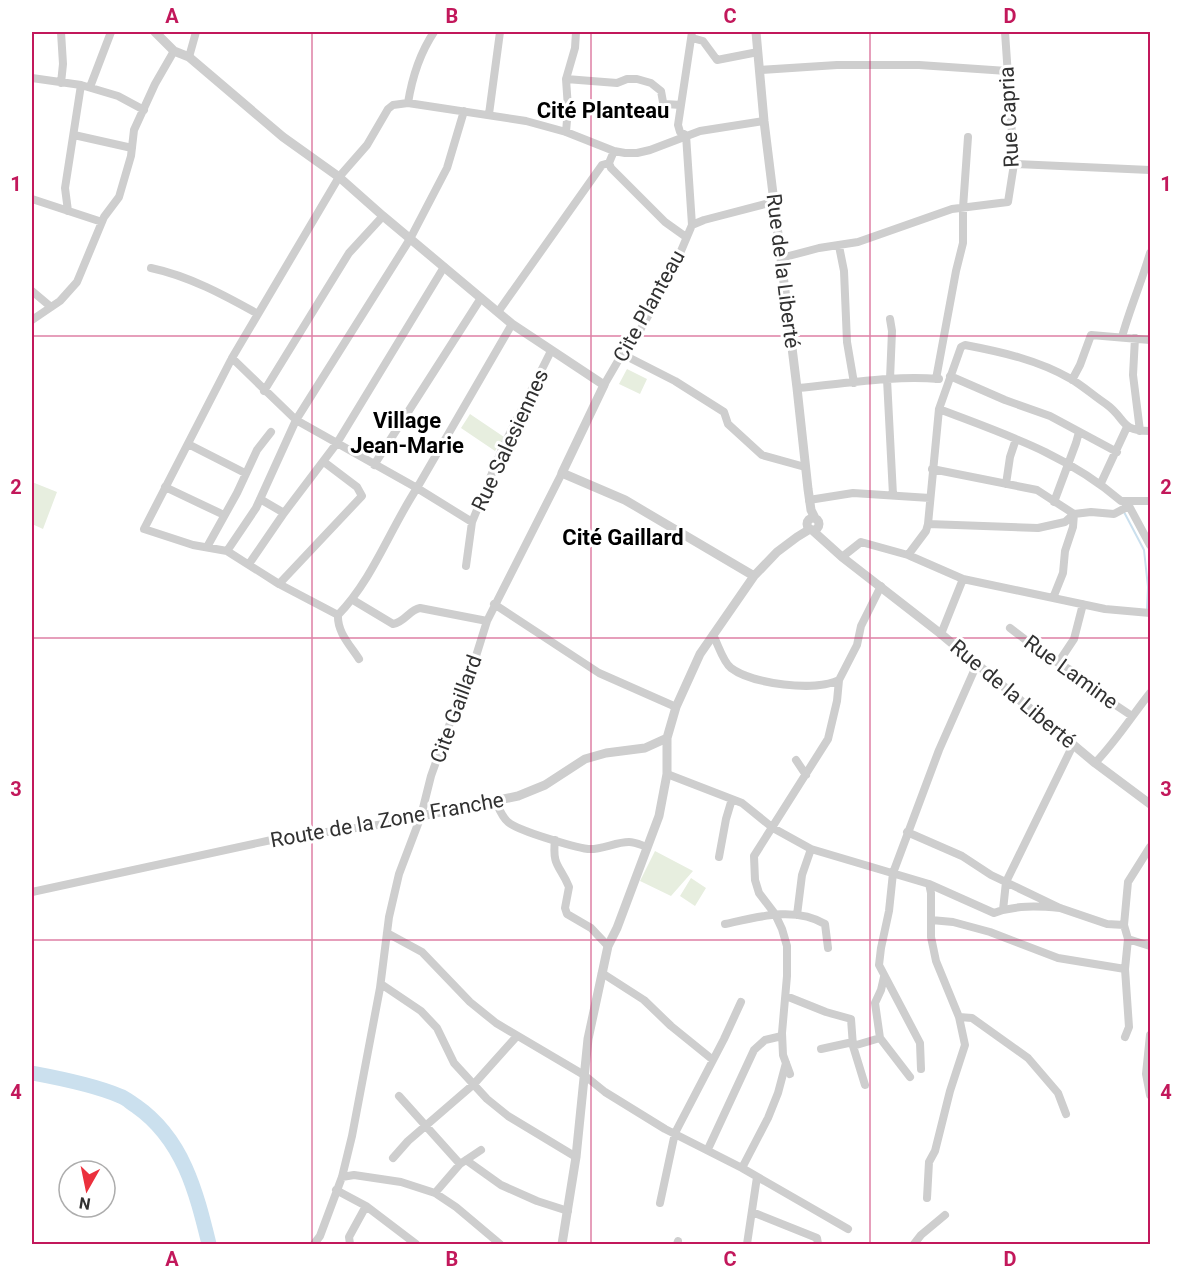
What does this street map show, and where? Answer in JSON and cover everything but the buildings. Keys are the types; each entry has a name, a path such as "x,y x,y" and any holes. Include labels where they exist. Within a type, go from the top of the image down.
{"street":[{"path":"61,83 62,32"},
{"path":"90,87 111,32"},
{"path":"155,32 174,51 189,57 283,137 339,177 382,216 512,324 604,385"},
{"path":"189,57 196,32"},
{"path":"408,103 421,56 434,32"},
{"path":"489,114 500,32"},
{"path":"566,132 568,108 566,79 575,48 576,32"},
{"name":"Rue de la Liberté","path":"756,32 773,202 798,388 811,520 821,537 842,557 941,634 1095,763 1150,804"},
{"name":"Rue Capria","path":"963,208 1008,202 1014,164 1005,32"},
{"path":"692,35 703,41 717,60 758,52"},
{"name":"Cite Planteau","path":"604,385 622,354 639,332 670,277 692,225 686,135 680,132 678,125 692,35"},
{"path":"32,320 60,301 77,282 102,222 119,197 132,148 134,130 154,84 174,51"},
{"path":"760,70 849,65 919,65 1007,71"},
{"path":"32,78 81,84 118,96 144,110"},
{"path":"566,79 617,82 637,79 651,83 661,91 665,104 681,105"},
{"path":"68,211 65,188 81,84"},
{"path":"338,615 279,585 227,551 207,548 144,529 232,357 339,177 367,145 388,109 393,105 408,103 489,114 566,132 614,151 637,153 686,135 764,121"},
{"path":"227,551 256,508 296,420 410,239 447,168 464,111"},
{"path":"74,135 132,148"},
{"path":"936,379 963,243 968,137"},
{"path":"614,151 609,163 611,168 665,222 686,237"},
{"path":"498,312 602,165 609,163"},
{"path":"1014,164 1150,170"},
{"path":"32,199 102,222"},
{"name":"Cite Planteau","path":"692,225 704,219 773,202"},
{"path":"781,258 819,248 858,242 952,209 963,208"},
{"path":"264,391 349,253 382,216"},
{"path":"839,246 844,272 847,342 854,383"},
{"path":"1122,337 1150,253"},
{"path":"249,564 337,443 444,267"},
{"path":"151,268 165,271 218,292 258,314"},
{"path":"32,291 51,307"},
{"path":"374,465 481,298"},
{"path":"890,319 892,331 889,379 893,495"},
{"path":"359,659 340,630 338,615 353,600 401,512 512,324"},
{"path":"1072,380 1080,365 1090,335 1150,339"},
{"path":"1135,338 1132,375 1140,431"},
{"path":"908,555 926,531 939,409 961,347 965,345 1019,357 1072,380 1110,406 1127,427 1150,431"},
{"name":"Rue Salesiennes","path":"465,566 472,522 502,449 551,351"},
{"path":"622,354 675,381 724,412 728,424 762,455 805,466"},
{"path":"232,357 296,420 417,488 472,522"},
{"path":"798,388 889,379 950,378 1032,408 1117,452"},
{"name":"Cite Gaillard","path":"314,1245 320,1236 342,1177 381,984 394,889 421,816 431,776 494,604 510,578 604,385"},
{"path":"939,409 1046,450 1101,483 1129,506 1150,545"},
{"path":"1101,483 1127,427"},
{"path":"207,548 257,450 271,432"},
{"path":"1054,502 1079,432"},
{"path":"1006,484 1010,457 1016,439"},
{"path":"188,444 245,473"},
{"path":"279,585 362,496 357,487 324,462"},
{"path":"932,469 1037,490 1074,514"},
{"path":"562,473 625,500 754,576"},
{"path":"165,488 224,515"},
{"path":"562,1245 576,1157 588,1039 608,946 617,928 659,816 667,774 667,738 676,708 693,667 754,576 777,552 801,534 811,520 853,494 930,498"},
{"path":"260,499 284,513"},
{"path":"1121,501 1150,501"},
{"path":"927,524 1038,528 1065,522 1074,514 1091,512 1114,514 1129,506"},
{"path":"1053,598 1063,573 1065,552 1073,527 1074,514"},
{"path":"842,557 861,542 908,555 963,579 1083,604 1146,612"},
{"path":"941,634 963,579"},
{"path":"790,1074 783,1055 782,1036 786,996 786,946 775,914 759,893 753,868 754,856 828,739 837,701 839,680 857,645 861,626 881,586"},
{"path":"353,600 393,624 399,623 414,610 420,608 487,621"},
{"path":"494,604 599,673 676,708"},
{"path":"1058,663 1074,639 1083,604"},
{"name":"Rue Lamine","path":"1010,628 1058,663 1079,675 1084,684 1132,716"},
{"path":"713,635 729,667 748,677 782,684 810,686 832,684 839,680"},
{"path":"921,1069 920,1043 879,965 893,873 939,750 977,664"},
{"path":"1095,763 1116,741 1150,693"},
{"name":"Route de la Zone Franche","path":"32,892 276,838 399,822 496,802 545,785 585,759 606,753 645,748 667,738"},
{"path":"1002,910 1006,882 1073,744"},
{"path":"796,760 806,775"},
{"path":"667,774 732,798 773,828 811,849 929,884 994,913 1033,906 1060,908"},
{"path":"719,858 732,798"},
{"path":"496,802 500,812 509,823 522,830 555,840 586,849 603,848 628,842 647,847"},
{"path":"908,832 962,856 1006,882 1060,908 1107,924 1124,925"},
{"path":"555,840 555,864 569,887 565,908 567,914 591,928 608,946"},
{"path":"1125,1037 1129,1028 1125,969 1128,939 1124,925 1128,881 1150,847"},
{"path":"797,915 802,875 811,849"},
{"path":"927,1198 929,1162 935,1151 950,1091 965,1045 959,1017 936,961 931,938 929,884"},
{"path":"725,924 775,914 797,915 825,924 828,948"},
{"path":"931,920 953,922 990,932 1058,957 1125,969"},
{"path":"387,933 422,952 470,1002 517,1036 584,1075 605,1092 665,1129 708,1149 848,1228"},
{"path":"1128,939 1150,946"},
{"path":"602,973 644,1000 671,1026 713,1060"},
{"path":"884,977 875,1003 880,1038 910,1077"},
{"path":"381,984 421,1011 436,1028 454,1063 508,1116 576,1157"},
{"path":"786,996 851,1019 853,1044 865,1085"},
{"path":"660,1203 675,1133 741,1002"},
{"path":"959,1017 972,1018 1028,1058 1058,1093 1066,1114"},
{"path":"1150,1035 1146,1074 1150,1095"},
{"path":"393,1158 408,1141 474,1084 517,1036"},
{"path":"708,1149 754,1050 765,1040 782,1036"},
{"path":"821,1049 880,1038"},
{"path":"742,1168 768,1118 786,1063"},
{"path":"399,1096 463,1162 501,1185 537,1201 568,1211"},
{"path":"435,1193 463,1162 481,1150"},
{"path":"342,1177 354,1175 401,1182 435,1193 456,1207 500,1245"},
{"path":"747,1245 757,1177"},
{"path":"336,1190 366,1206 416,1245"},
{"path":"350,1245 349,1237 366,1206"},
{"path":"752,1212 817,1238 818,1245"},
{"path":"914,1245 921,1235 945,1215"}],"green space":[{"path":"627,369 647,379 640,394 619,384"},
{"path":"470,414 504,437 495,451 461,428"},
{"path":"32,482 57,492 43,529 32,524"},
{"path":"655,851 693,871 671,896 640,881"},
{"path":"691,878 706,888 695,906 680,896"}],"waterway":[{"path":"1124,512 1144,550 1148,587 1147,609"},
{"path":"32,1073 77,1082 110,1092 126,1099 152,1119 176,1150 185,1168 193,1186 209,1244"}],"district":[{"name":"Cité Planteau","path":"603,110"},
{"name":"Village Jean-Marie","path":"407,432"},
{"name":"Cité Gaillard","path":"623,537"}]}
